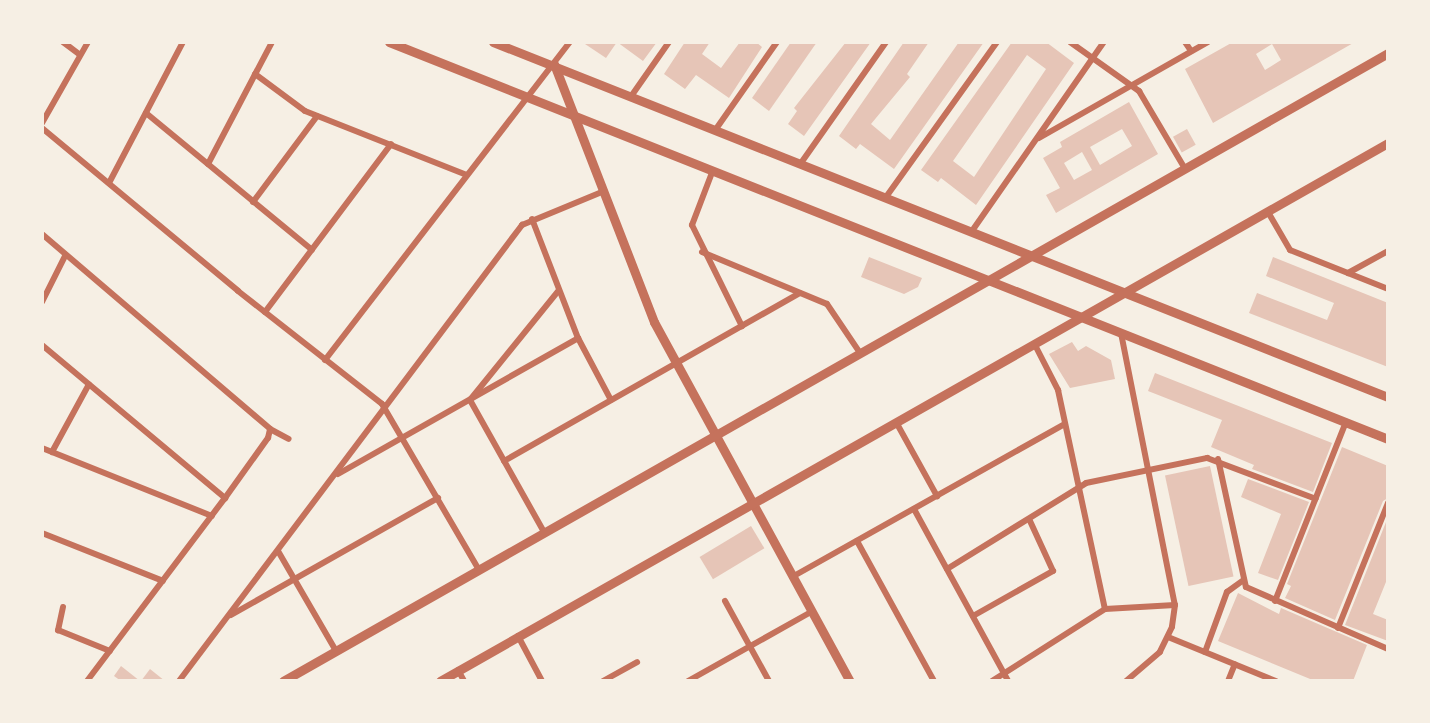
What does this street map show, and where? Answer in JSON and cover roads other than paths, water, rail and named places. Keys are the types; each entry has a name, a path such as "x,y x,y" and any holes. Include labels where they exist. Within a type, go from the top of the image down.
{"street":[{"path":"63,42 80,56"},
{"path":"42,123 88,42"},
{"path":"109,183 183,42"},
{"path":"208,164 272,42"},
{"path":"389,42 1388,439"},
{"path":"493,42 554,64 1388,397"},
{"path":"326,360 526,95 570,42"},
{"path":"632,95 669,42"},
{"path":"716,129 777,42"},
{"path":"801,163 886,42"},
{"path":"886,197 997,42"},
{"path":"1070,42 1132,85 1144,97 1184,167"},
{"path":"972,231 1104,42"},
{"path":"1185,42 1191,51"},
{"path":"1036,139 1208,42"},
{"path":"283,681 1388,52"},
{"path":"554,64 645,303 715,436 850,681"},
{"path":"255,74 282,97 317,116 467,174"},
{"path":"146,112 312,250"},
{"path":"254,202 317,116"},
{"path":"42,128 386,409 478,570"},
{"path":"440,681 752,503 1084,318 1388,143"},
{"path":"265,312 391,144"},
{"path":"713,170 692,225 702,252 742,326"},
{"path":"179,681 386,409 522,225 602,192"},
{"path":"1268,212 1290,250 1388,289"},
{"path":"532,219 578,338 611,400"},
{"path":"42,234 270,429 289,439"},
{"path":"1348,273 1388,250"},
{"path":"702,252 832,307 860,353"},
{"path":"42,302 65,256"},
{"path":"470,400 559,290"},
{"path":"504,461 800,293"},
{"path":"1121,333 1175,606 1168,637 1155,659 1126,681"},
{"path":"335,476 578,338"},
{"path":"42,345 225,498"},
{"path":"1035,345 1055,380 1106,609"},
{"path":"52,452 88,384"},
{"path":"470,400 544,532"},
{"path":"896,422 936,496"},
{"path":"1275,601 1346,422"},
{"path":"792,577 1065,424"},
{"path":"87,681 212,516 268,438 270,429"},
{"path":"42,448 212,516"},
{"path":"947,569 1030,521 1086,483 1208,458 1218,459 1316,499"},
{"path":"1218,459 1242,580 1249,590 1388,649"},
{"path":"228,617 438,498"},
{"path":"1338,628 1388,503"},
{"path":"914,509 1008,681"},
{"path":"973,616 1053,572 1030,521"},
{"path":"42,533 163,581"},
{"path":"857,540 934,681"},
{"path":"278,551 336,651"},
{"path":"1205,652 1227,592 1242,580"},
{"path":"725,601 769,681"},
{"path":"992,681 1106,609 1175,606"},
{"path":"63,607 58,630 110,651"},
{"path":"690,680 811,612"},
{"path":"518,636 542,681"},
{"path":"1168,637 1276,681"},
{"path":"603,681 612,679 637,662"},
{"path":"1228,681 1235,664"},
{"path":"458,670 464,681"}]}
